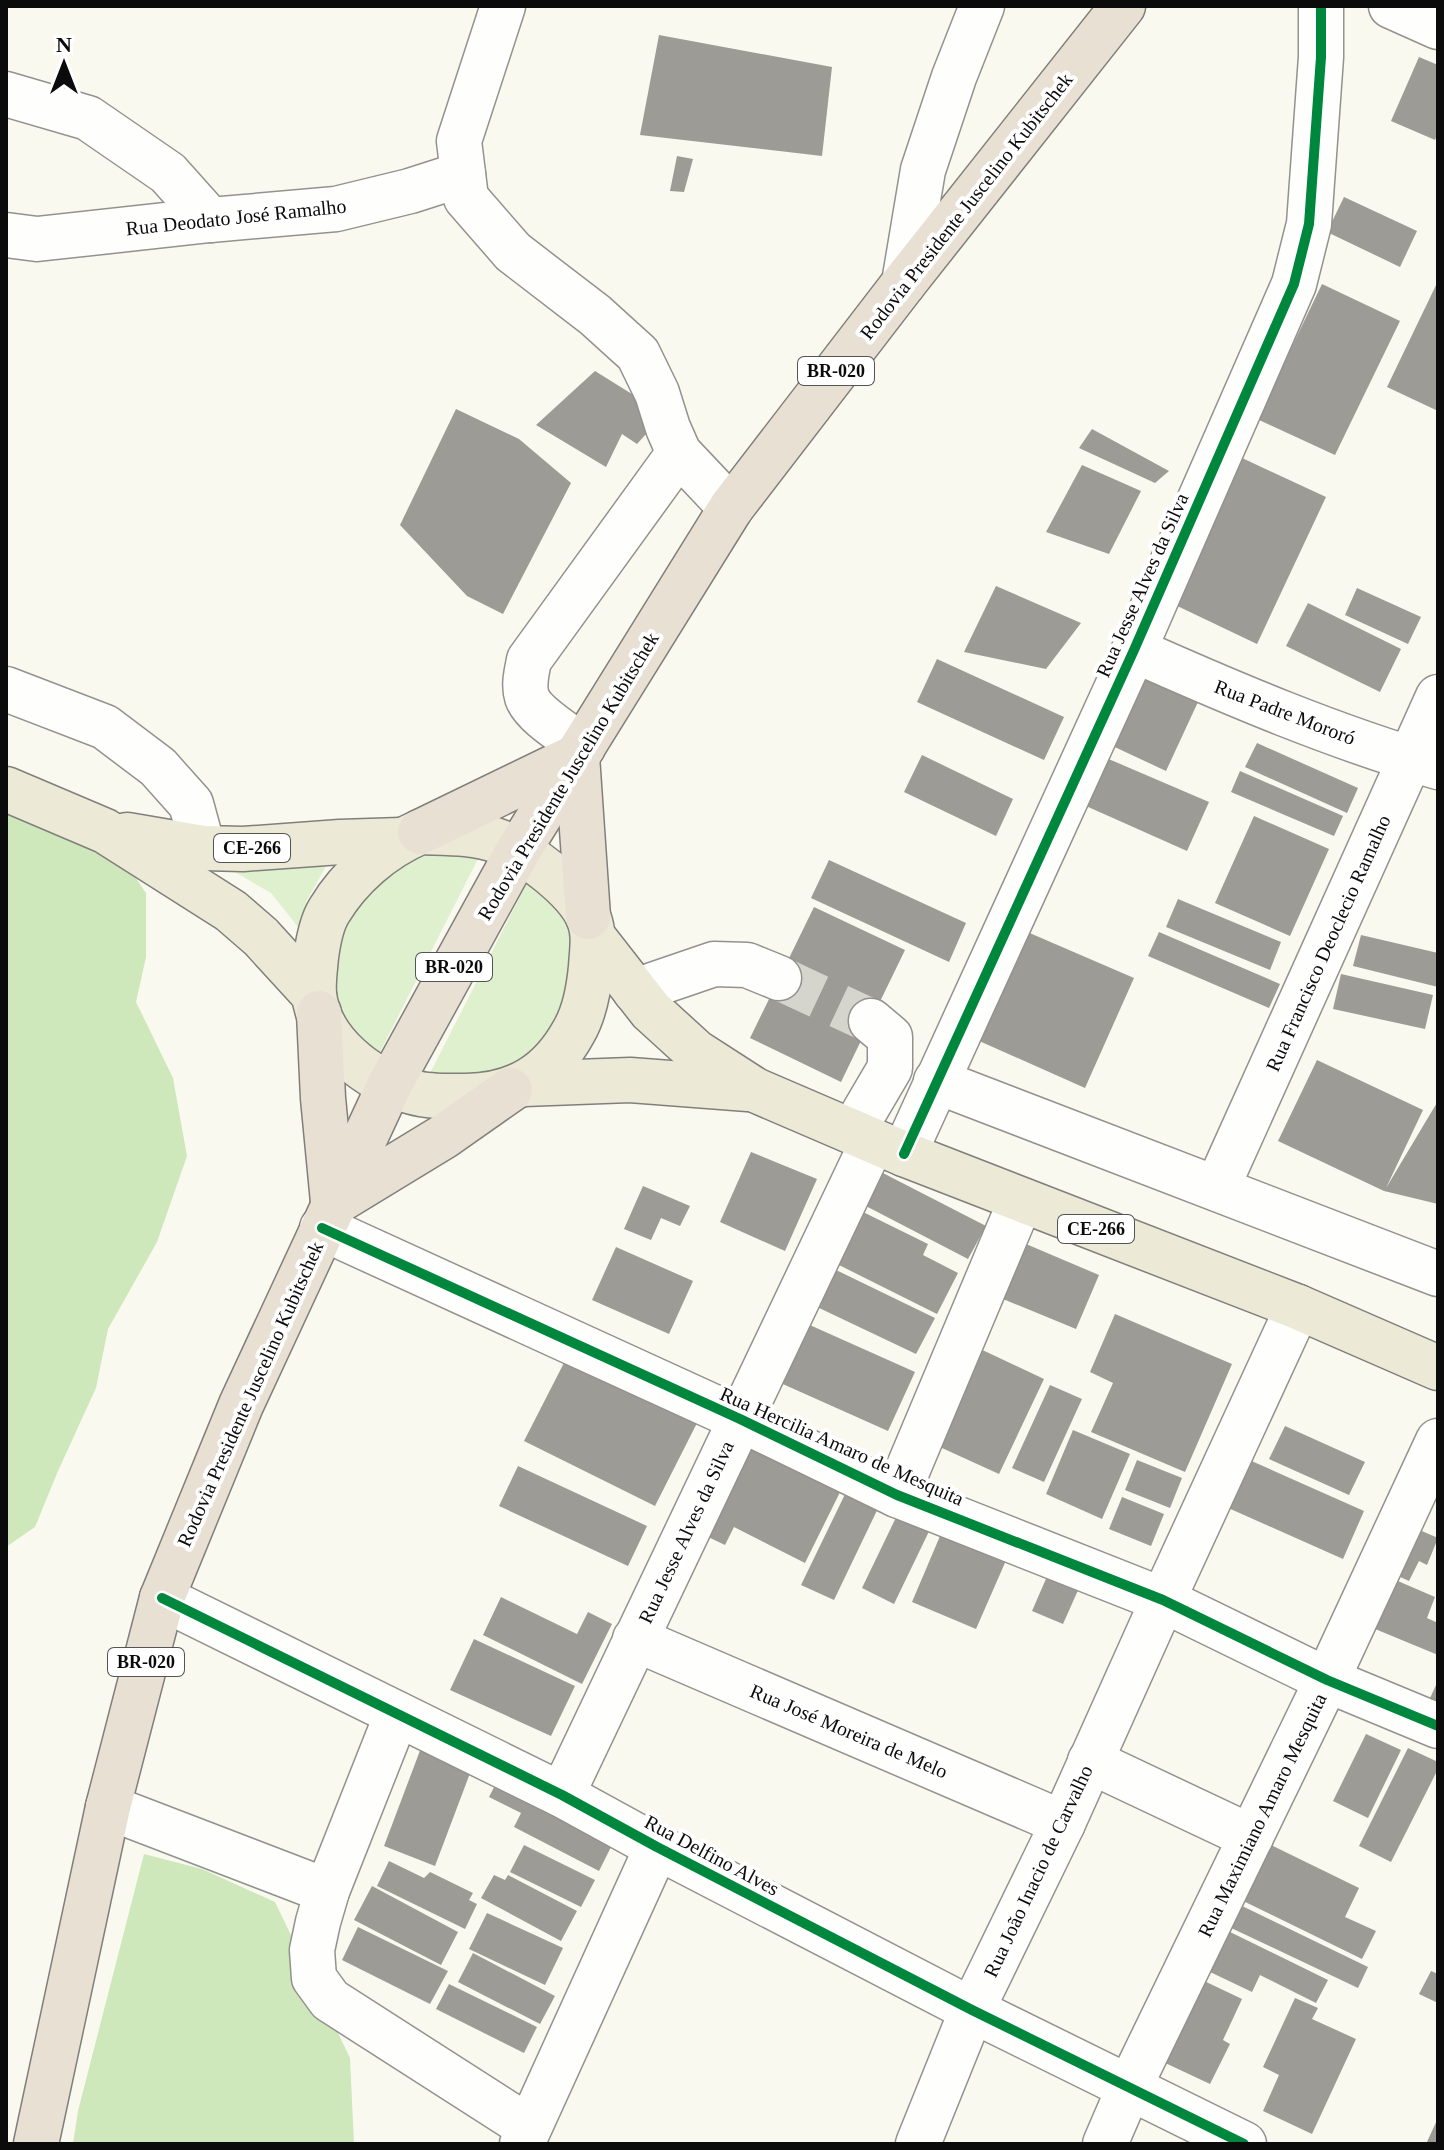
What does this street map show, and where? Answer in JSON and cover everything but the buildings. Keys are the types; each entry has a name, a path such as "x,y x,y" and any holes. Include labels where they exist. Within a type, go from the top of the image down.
{"highway":[{"name":"Rodovia Presidente Juscelino Kubitschek","path":"36,2144 108,1807 162,1598 241,1405 390,1084 518,851 731,508 1123,6"},
{"path":"410,836 580,751 591,927"},
{"path":"317,1004 328,1216"},
{"path":"328,1216 517,1087"}],"main road":[{"name":"CE-266","path":"6,789 105,831 231,911 261,937 317,1004"},
{"name":"CE-266","path":"105,831 203,848 243,849 410,836"},
{"path":"410,836 473,836 496,840 518,851 556,879 579,903 591,927 586,999 575,1029 549,1066 517,1087 469,1096 432,1096 390,1084 368,1072 336,1043 317,1004 318,941 328,912 364,868 410,836"},
{"name":"CE-266","path":"591,927 651,1011 696,1052 755,1090 1021,1200 1298,1307 1438,1368"},
{"name":"CE-266","path":"517,1087 630,1080 755,1090"}],"street":[{"path":"503,6 459,141 466,198 513,252 595,315 638,354 657,393 679,453 731,508"},
{"path":"904,283 923,170 982,6"},
{"name":"Rua Jesse Alves da Silva","path":"562,1795 740,1419 877,1142 936,1081 1134,650 1294,284 1309,224 1321,57 1321,6"},
{"path":"1391,6 1438,27"},
{"path":"6,94 88,118 168,173 210,220"},
{"name":"Rua Deodato José Ramalho","path":"6,235 37,239 336,209 463,174"},
{"path":"580,751 533,708 526,696 529,660 679,453"},
{"name":"Rua Padre Mororó","path":"1134,650 1224,690 1424,763"},
{"path":"6,689 105,727 158,767 191,804 203,848"},
{"name":"Rua Francisco Deoclecio Ramalho","path":"1217,1188 1424,763 1438,697"},
{"path":"635,991 714,964 747,965 779,978"},
{"path":"871,1021 890,1037 890,1068 877,1142"},
{"path":"936,1081 1438,1274"},
{"path":"897,1495 1021,1200"},
{"name":"Rua Hercilia Amaro de Mesquita","path":"328,1216 897,1495 1163,1600 1327,1680 1438,1726"},
{"name":"Rua João Inacio de Carvalho","path":"918,2144 972,2010 1063,1823 1298,1307"},
{"name":"Rua Maximiano Amaro Mesquita","path":"1105,2144 1438,1441"},
{"name":"Rua Delfino Alves","path":"162,1598 562,1795 972,2010 1244,2144"},
{"name":"Rua José Moreira de Melo","path":"635,1639 1063,1823"},
{"path":"397,1714 327,1891 312,1950 314,1978 330,2000 525,2136 657,1847"},
{"path":"1090,1761 1251,1837"},
{"path":"108,1807 327,1891"}],"green space":[{"path":"6,807 96,850 135,877 146,893 146,957 136,1002 173,1078 187,1156 157,1242 108,1329 96,1388 35,1527 6,1547"},
{"path":"483,849 376,1060 343,1017 334,992 332,964 345,911 403,856"},
{"path":"333,854 306,902 302,932 271,893 209,857"},
{"path":"532,873 565,916 573,942 563,1021 505,1077 424,1085"},
{"path":"144,1854 202,1869 275,1902 350,2058 354,2144 73,2144 78,2111"}],"tunnel":[{"path":"779,978 871,1021"}],"cycle path":[{"path":"904,1154 1134,650 1294,284 1309,224 1321,57 1321,6"},
{"path":"322,1228 740,1419 897,1495 1163,1600 1327,1680 1438,1726"},
{"path":"162,1598 562,1795 972,2010 1244,2144"}]}
